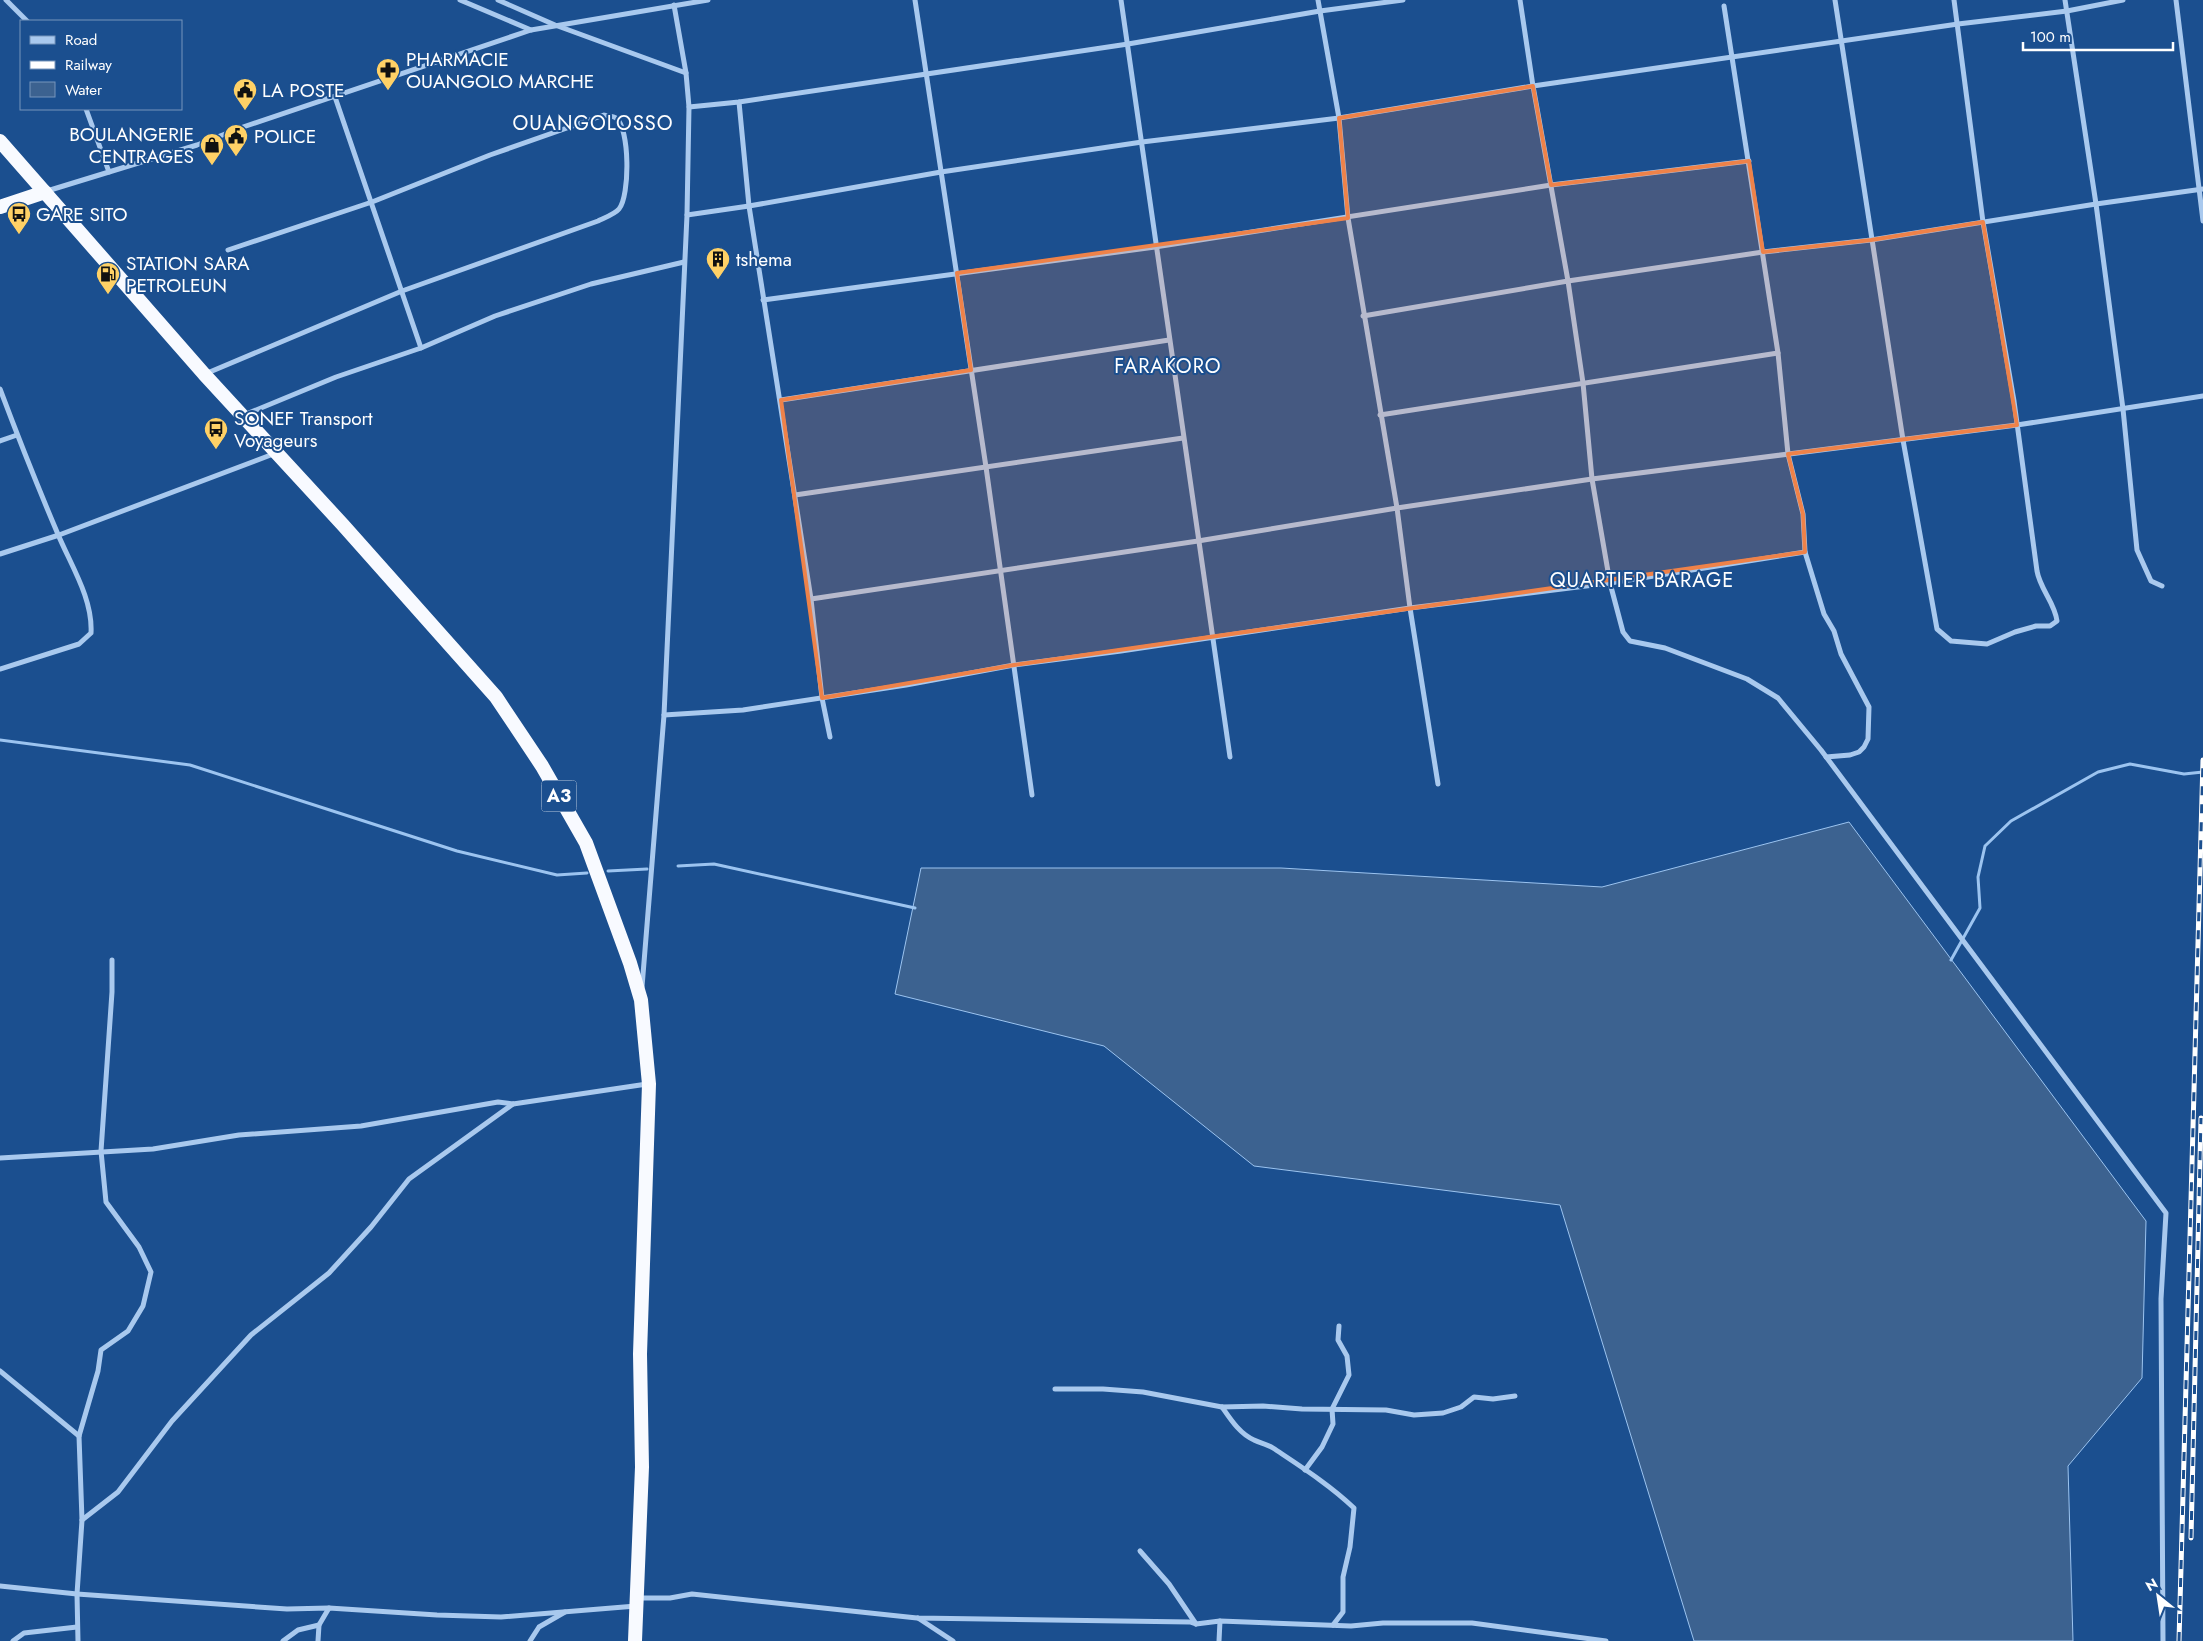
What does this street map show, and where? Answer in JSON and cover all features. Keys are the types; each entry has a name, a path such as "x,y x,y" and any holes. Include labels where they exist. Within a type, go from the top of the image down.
{"highway":[{"name":"A3","path":"0,141 204,374 416,606 496,697 542,766 586,843 641,1000 649,1084 640,1354 642,1467 635,1641"},
{"path":"0,207 45,192"}],"street":[{"path":"6,0 26,20"},
{"path":"460,0 531,30"},
{"path":"498,0 555,25 686,73"},
{"path":"45,192 197,145 243,126 531,30 708,0"},
{"path":"915,0 986,467 1032,795"},
{"path":"1121,0 1155,247 1230,757"},
{"path":"1318,0 1339,118 1348,218 1363,316 1397,508 1410,608 1438,784"},
{"path":"689,107 739,102 1128,44 1320,11 1403,0"},
{"path":"1520,0 1533,86 1568,281 1583,383 1592,479 1610,583 1623,632 1630,641 1665,648 1747,679 1778,698 1826,757 2166,1213 2161,1299 2163,1641"},
{"path":"1835,0 1903,440 1937,629 1951,641 1987,644 2015,632 2036,626 2050,626 2057,621 2056,612 2038,580 2036,571 2017,425 1983,222 1954,0"},
{"path":"2065,0 2096,204 2123,409 2137,550 2151,581 2162,586"},
{"path":"687,215 941,172 1142,142 1339,118 1533,86 1841,40 2067,11 2123,0"},
{"path":"2176,0 2201,189 2203,221"},
{"path":"641,1000 664,715 687,215 689,107 686,73 674,5"},
{"path":"1724,6 1778,353 1788,454 1803,514 1805,552 1824,614 1834,631 1841,654 1869,706 1868,738 1864,747 1859,752 1850,755 1826,757"},
{"path":"334,97 422,348"},
{"path":"739,102 749,206 781,400 811,599 822,698 830,737"},
{"path":"86,110 110,172"},
{"path":"204,374 402,291 598,221 619,209 626,193 627,163 622,126 616,118 604,115 490,154 372,202 228,250"},
{"path":"763,300 1155,247 1551,185 1749,161"},
{"path":"1363,316 1568,281 1763,252 1871,240 2201,189"},
{"path":"243,416 336,377 422,348 495,316 590,284 684,262"},
{"path":"781,400 1169,340"},
{"path":"1380,415 1778,353"},
{"path":"0,389 58,535 75,570 92,618 91,633 79,644 0,669"},
{"path":"811,599 1592,479 2017,425 2203,396"},
{"path":"0,441 17,435"},
{"path":"795,495 1183,438"},
{"path":"0,554 58,535 276,453"},
{"path":"664,715 743,710 1014,665 1213,638 1410,608 1610,583 1805,552"},
{"path":"78,1641 77,1594 82,1520 79,1436 98,1371 101,1350 128,1331 144,1306 151,1272 138,1247 106,1202 101,1151 112,992 112,960"},
{"path":"0,1158 153,1149 239,1135 361,1126 498,1102 513,1104 649,1084"},
{"path":"82,1520 118,1492 172,1421 251,1335 329,1273 371,1227 409,1179 513,1104"},
{"path":"1305,1470 1322,1447 1333,1424 1332,1409 1349,1375 1347,1356 1338,1340 1339,1326"},
{"path":"0,1371 79,1436"},
{"path":"1055,1389 1103,1389 1143,1392 1222,1407 1263,1406 1386,1410 1414,1415 1434,1414 1461,1407 1474,1397 1493,1399 1515,1396"},
{"path":"1222,1407 1236,1428 1253,1440 1269,1445 1342,1496 1354,1508 1350,1547 1343,1577 1343,1612 1333,1625"},
{"path":"1140,1551 1168,1584 1196,1624"},
{"path":"0,1586 77,1594 286,1609 329,1608 379,1613 501,1616 567,1611 692,1594 917,1618 1190,1622 1196,1624 1220,1621 1351,1626 1383,1623 1472,1623 1606,1641"},
{"path":"318,1641 319,1625 329,1608"},
{"path":"530,1641 539,1627 567,1611"},
{"path":"917,1618 954,1641"},
{"path":"1219,1641 1220,1621"},
{"path":"283,1641 298,1630 319,1625"},
{"path":"13,1641 24,1633 77,1627"}],"highlighted area":[{"path":"1533,86 1551,185 1749,161 1763,252 1871,240 1983,222 2017,425 1788,454 1803,514 1805,552 1014,665 822,698 781,400 971,370 957,273 1348,218 1339,118"}],"water":[{"path":"1849,822 2146,1221 2142,1378 2068,1466 2073,1641 1694,1641 1560,1205 1254,1166 1104,1046 895,994 921,868 1281,868 1602,887"}],"waterway":[{"path":"0,740 190,765 457,851 557,875 587,873"},
{"path":"1951,960 1980,908 1978,877 1985,846 2011,821 2098,772 2130,764 2184,774 2203,772"},
{"path":"678,866 714,864 915,908"},
{"path":"608,871 647,869"}],"railway":[{"path":"2179,1641 2203,760"},
{"path":"2191,1538 2201,1118"}],"place":[{"name":"PHARMACIE OUANGOLO MARCHE","path":"388,91"},
{"name":"LA POSTE","path":"245,111"},
{"name":"POLICE","path":"236,157"},
{"name":"BOULANGERIE CENTRAGES","path":"212,166"},
{"name":"GARE SITO","path":"19,235"},
{"name":"tshema","path":"718,280"},
{"name":"STATION SARA PETROLEUN","path":"108,295"},
{"name":"SONEF Transport Voyageurs","path":"216,450"}],"district":[{"name":"OUANGOLOSSO","path":"593,123"},
{"name":"FARAKORO","path":"1168,366"},
{"name":"QUARTIER BARAGE","path":"1642,580"}]}
